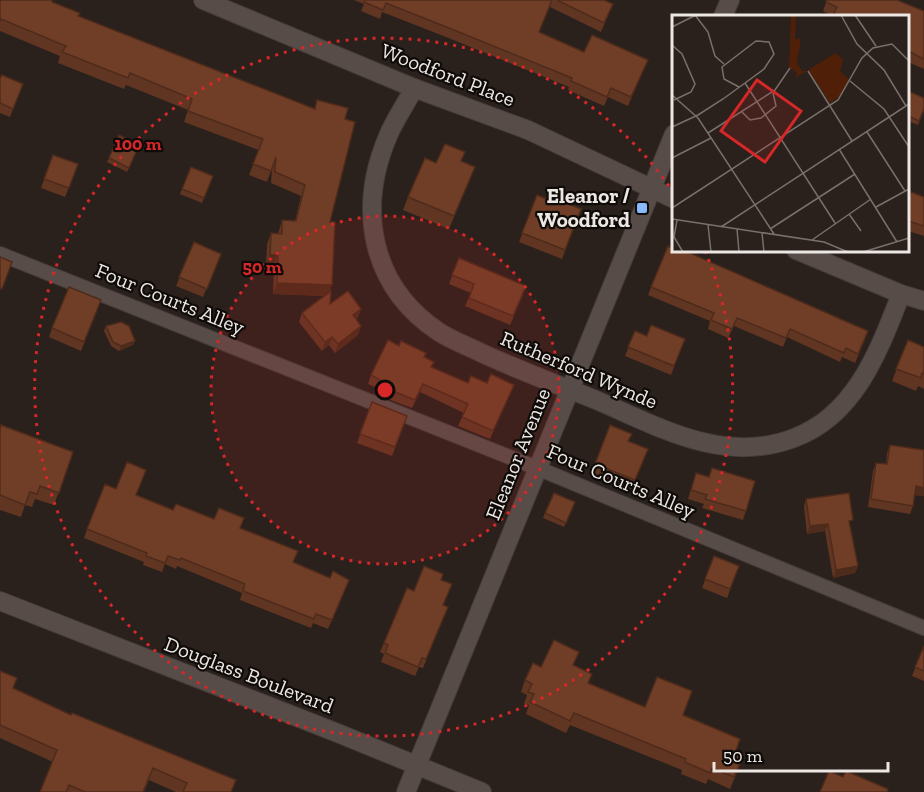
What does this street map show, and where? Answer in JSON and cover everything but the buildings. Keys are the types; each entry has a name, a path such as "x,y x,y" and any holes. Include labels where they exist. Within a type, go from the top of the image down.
{"street":[{"name":"Woodford Place","path":"202,0 414,88 528,130 672,198"},
{"path":"723,15 730,0"},
{"name":"Rutherford Wynde","path":"414,88 389,134 375,179 372,203 375,243 380,260 389,280 416,315 440,333 503,364 671,433 696,441 721,447 752,448 774,445 809,432 850,397 870,367 901,294"},
{"name":"Eleanor Avenue","path":"406,792 568,389 672,139"},
{"path":"801,252 901,294 924,301"},
{"name":"Douglass Boulevard","path":"0,601 482,792"}],"lane":[{"name":"Four Courts Alley","path":"0,254 537,468 924,628"}],"place":[{"name":"Eleanor / Woodford","path":"642,208"}]}
